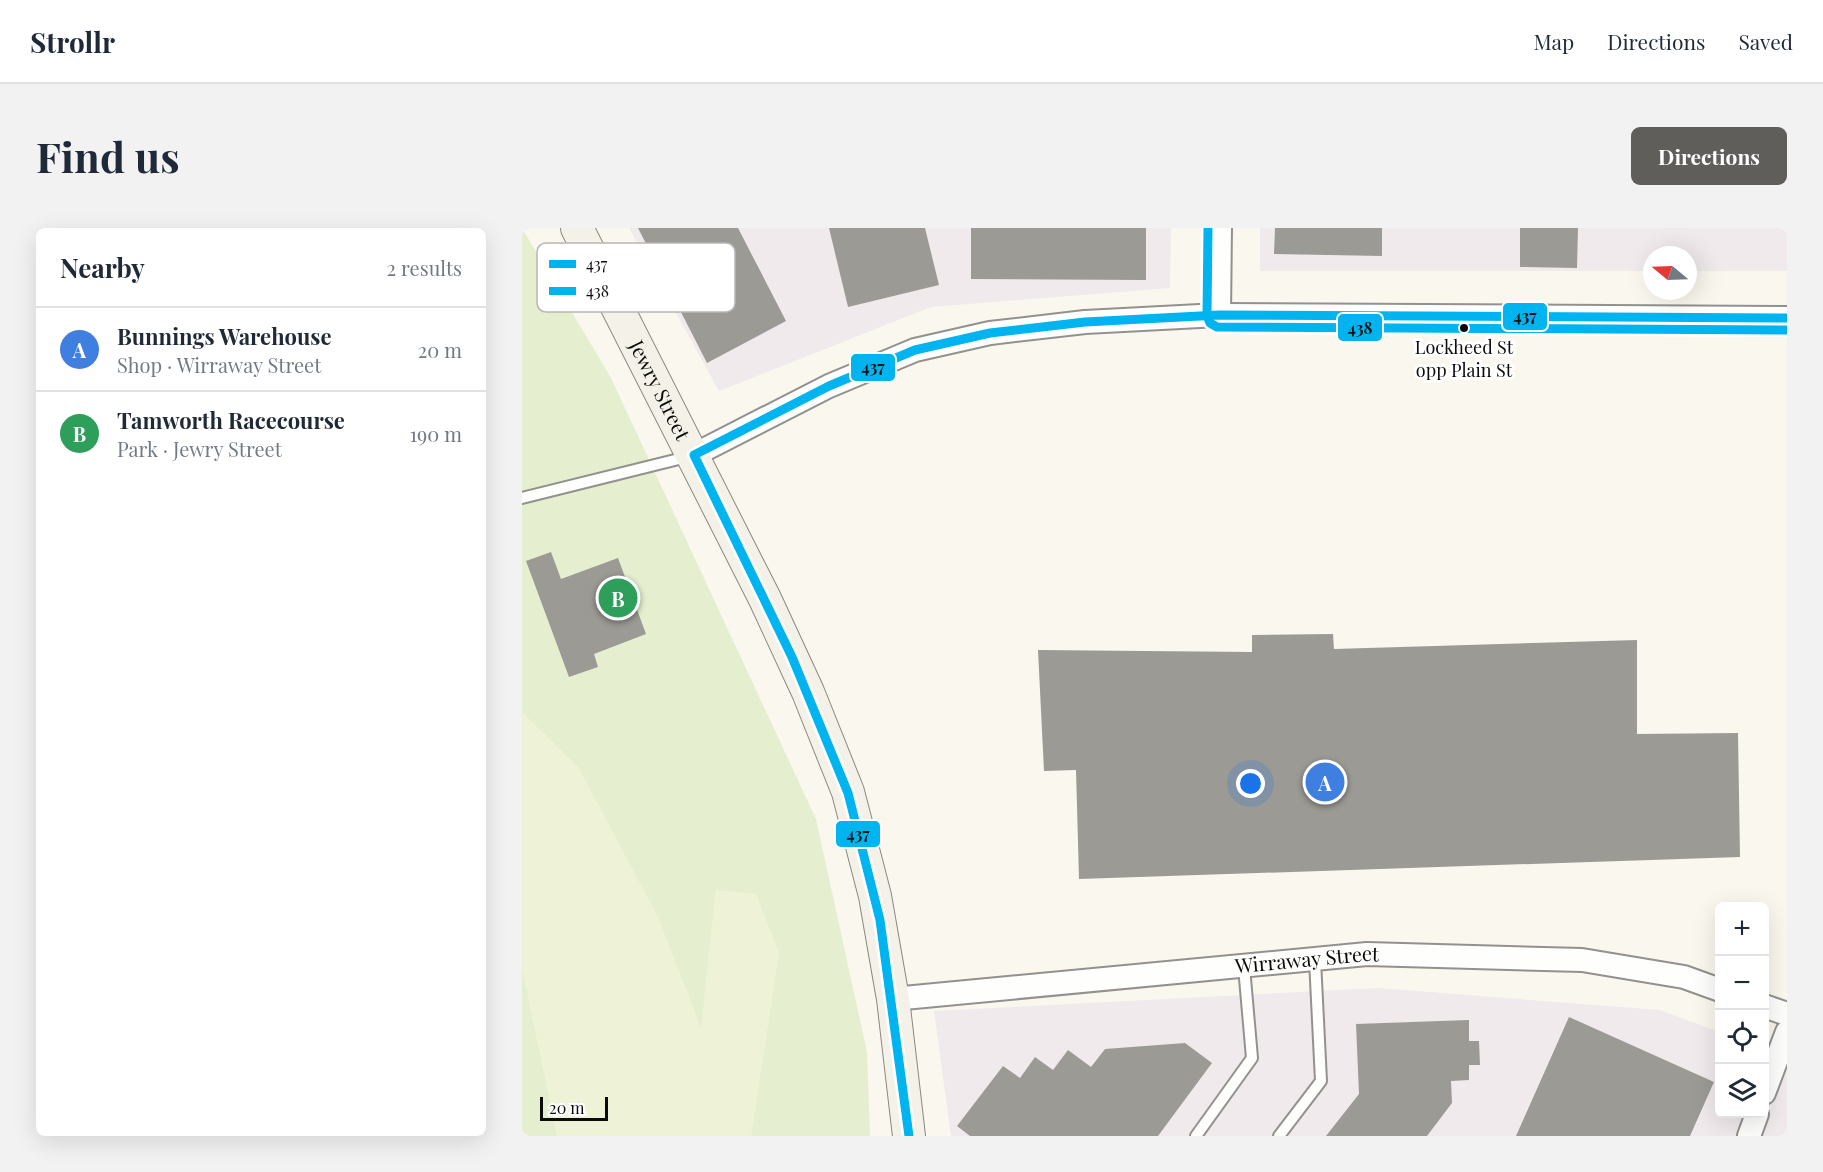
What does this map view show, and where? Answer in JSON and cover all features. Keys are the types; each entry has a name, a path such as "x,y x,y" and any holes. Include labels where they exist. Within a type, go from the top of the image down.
{"main road":[{"name":"Jewry Street","path":"578,228 586,243"},
{"name":"Jewry Street","path":"621,312 765,599 808,692 848,792 875,896 893,999 909,1136"}],"street":[{"path":"1219,315 1220,228"},
{"path":"694,455 829,386 915,350 990,333 1219,315 1787,318"},
{"name":"Wirraway Street","path":"893,999 1366,954 1582,960 1684,977 1715,989"},
{"path":"1769,1008 1787,1014"},
{"path":"1769,1080 1787,1032"},
{"path":"1749,1136 1755,1118"}],"lane":[{"path":"522,498 694,455"},
{"path":"1279,1136 1321,1081 1315,960"},
{"path":"1196,1136 1252,1058 1244,967"}],"shaded area":[{"path":"629,228 1171,228 1170,288 931,307 719,391 675,312 735,312 735,243 637,243"},
{"path":"1260,228 1787,228 1787,271 1697,271 1697,246 1643,246 1643,271 1260,271"},
{"path":"1378,988 1660,1010 1715,1031 1715,1118 1769,1118 1769,1051 1787,1058 1787,1136 951,1136 934,1011"}],"green space":[{"path":"522,228 537,253 537,312 572,312 611,378 816,819 867,1052 870,1136 522,1136"},
{"path":"522,712 578,767 658,917 701,1028 716,890 756,894 779,953 751,1136 557,1136 522,968"}],"building":[{"path":"638,228 738,228 786,321 707,363 681,312 735,312 735,243 646,243"},
{"path":"829,228 925,228 939,285 848,307"},
{"path":"971,228 1146,228 1146,280 971,279"},
{"path":"1275,228 1382,228 1382,256 1274,254"},
{"path":"1520,228 1578,228 1577,268 1520,267"},
{"path":"551,552 561,579 618,558 646,634 594,654 598,667 569,677 526,561"},
{"path":"1333,634 1334,649 1637,640 1637,734 1738,733 1740,857 1079,879 1076,770 1044,771 1038,650 1252,652 1252,635"},
{"path":"1569,1017 1714,1082 1690,1136 1516,1136"},
{"path":"1469,1020 1469,1041 1479,1041 1480,1065 1469,1065 1469,1080 1451,1081 1452,1103 1427,1136 1326,1136 1359,1094 1356,1024"},
{"path":"1185,1043 1212,1063 1158,1136 970,1136 957,1126 1003,1066 1020,1078 1035,1057 1053,1070 1068,1050 1091,1067 1105,1049"}],"transit line":[{"name":"438","path":"1208,228 1207,316 1210,323 1217,327 1787,330"},
{"name":"437","path":"909,1136 880,920 848,793 792,657 694,455 829,386 915,350 990,333 1085,322 1219,315 1787,318"}],"place":[{"name":"Lockheed St opp Plain St","path":"1464,328"},
{"name":"Tamworth Racecourse","path":"618,598"},
{"name":"Bunnings Warehouse","path":"1325,782"}]}
